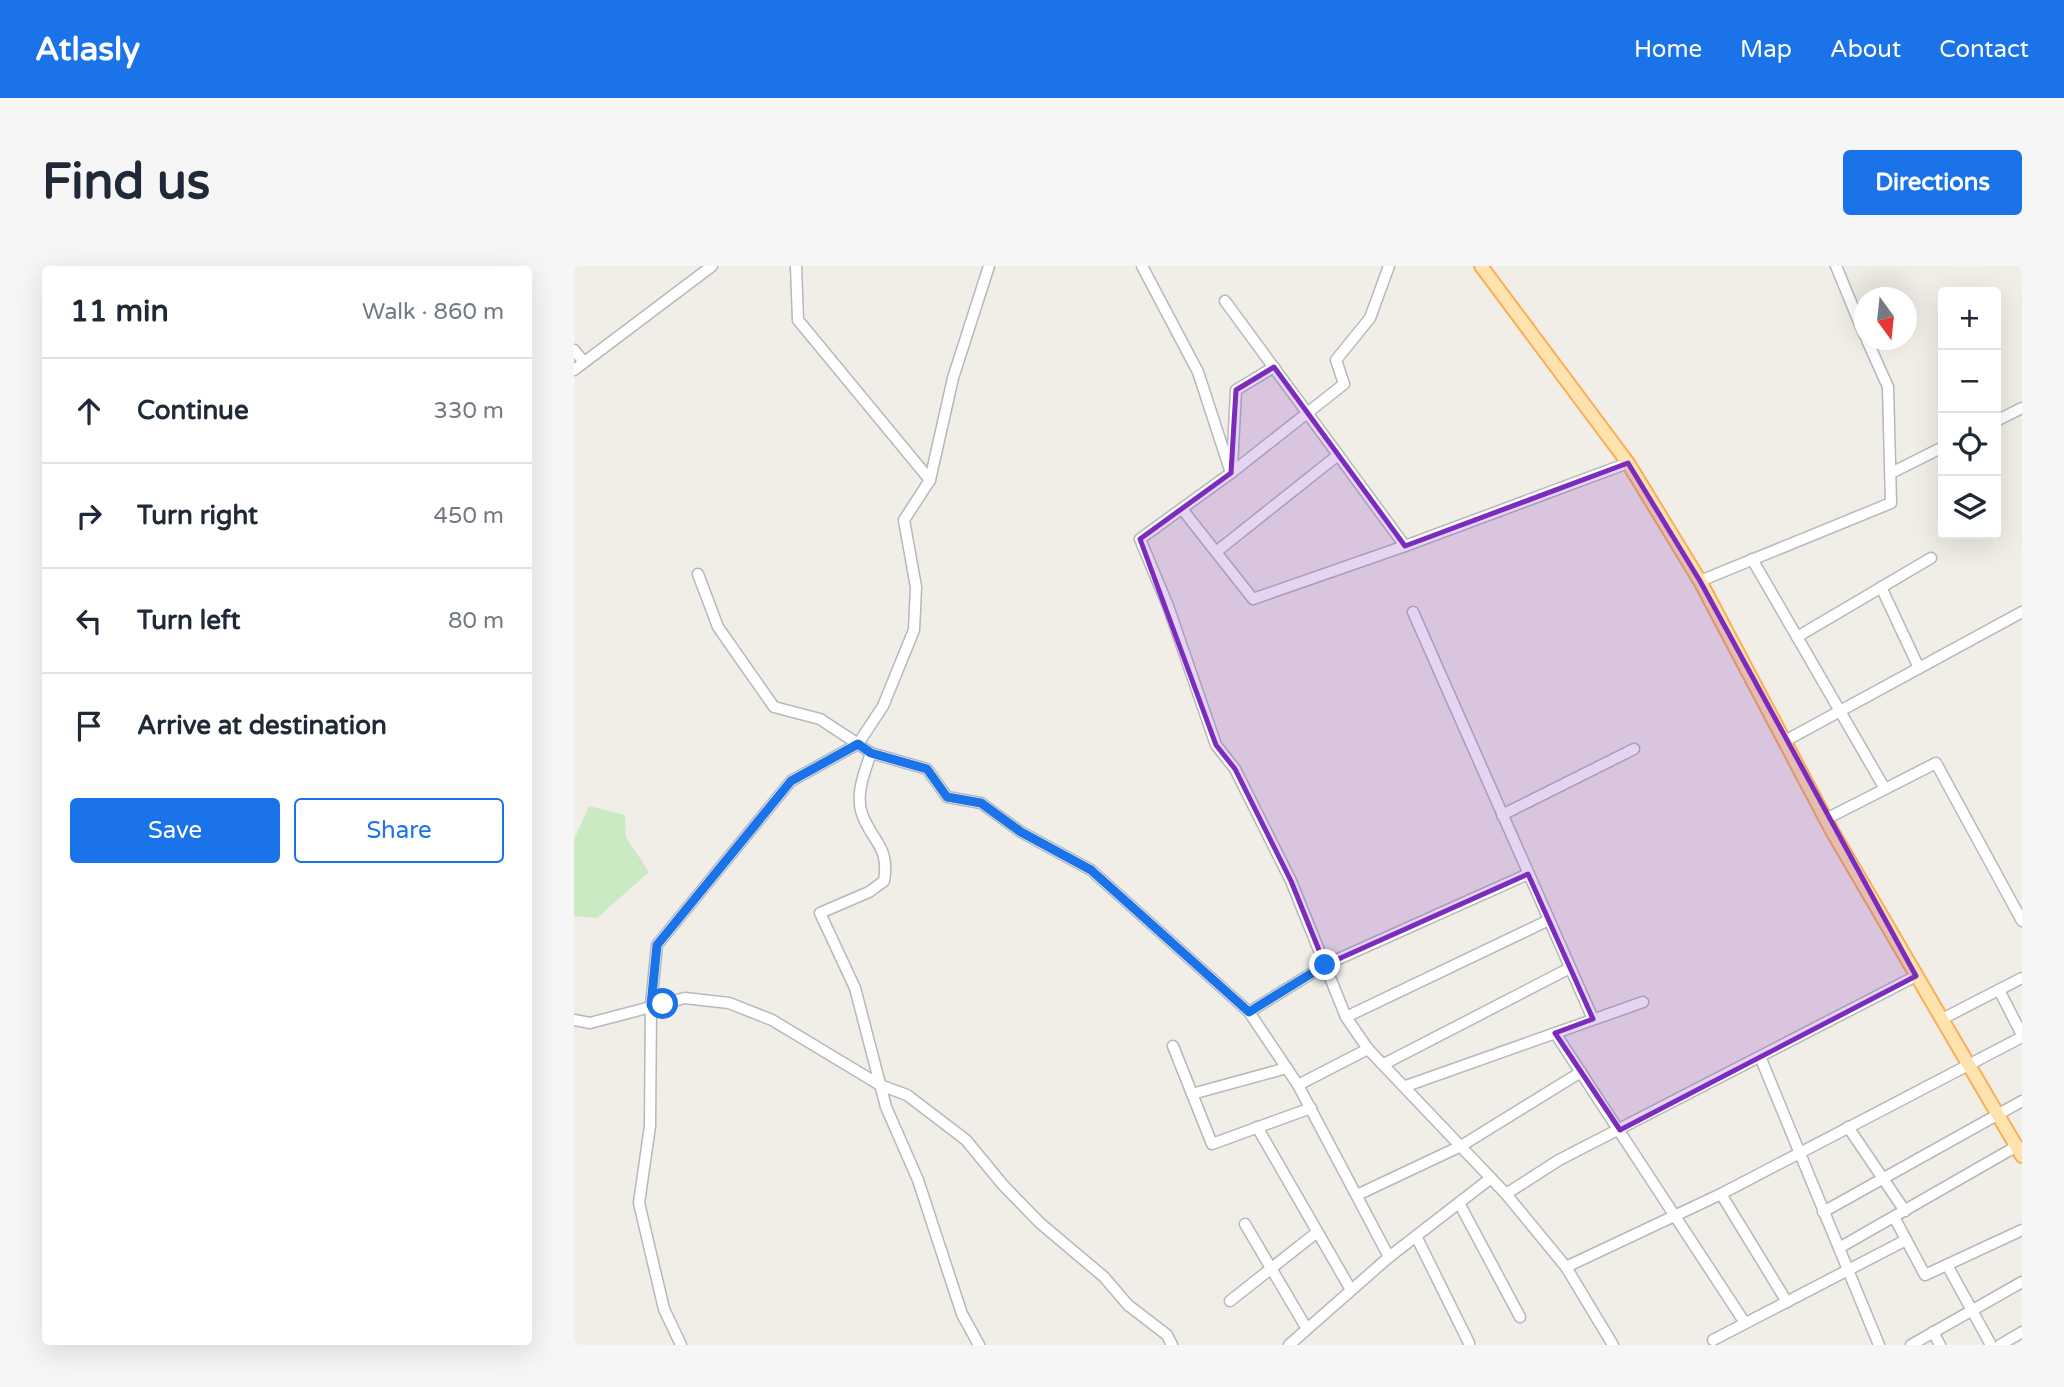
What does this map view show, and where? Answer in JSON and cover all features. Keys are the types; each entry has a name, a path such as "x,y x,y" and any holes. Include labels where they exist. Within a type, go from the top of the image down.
{"main road":[{"path":"1481,266 1628,463 1700,581 1826,819 2019,1151"}],"street":[{"path":"574,370 712,266"},
{"path":"796,266 798,320 930,480"},
{"path":"681,1345 664,1309 639,1203 650,1126 651,1005 657,945 791,781 858,744 883,706 914,630 916,587 904,520 930,480 953,378 989,266"},
{"path":"1142,266 1198,372 1231,473"},
{"path":"1389,266 1370,318 1336,360 1343,384 1231,473 1140,539 1216,745 1235,769 1284,868 1346,1017 1368,1049 1506,1194 1566,1267 1613,1345"},
{"path":"1836,266 1854,310"},
{"path":"1225,301 1405,547"},
{"path":"574,350 584,362"},
{"path":"1700,581 1891,503 1888,387 1871,350"},
{"path":"1231,473 1236,390 1274,367"},
{"path":"2001,418 2022,408"},
{"path":"1891,473 1938,450"},
{"path":"1216,552 1338,455"},
{"path":"1182,509 1252,599 1405,547 1628,463"},
{"path":"1797,637 1931,558"},
{"path":"1752,559 1885,789"},
{"path":"698,574 718,627 775,707 799,716 820,719 871,753 927,769 947,797 981,803 1021,832 1091,870 1249,1012 1298,1085 1389,1257"},
{"path":"1881,587 1919,668"},
{"path":"1413,612 1593,1019"},
{"path":"1785,741 2022,612"},
{"path":"1502,815 1634,749"},
{"path":"871,753 862,778 860,802 862,814 880,842 887,863 884,881 869,892 820,912 855,988 880,1085 918,1180 962,1314 979,1345"},
{"path":"1826,819 1936,763 2022,921"},
{"path":"1249,1012 1325,965 1528,874"},
{"path":"1346,1017 1549,920"},
{"path":"1384,1065 1570,968"},
{"path":"1506,1194 1559,1160 1760,1059 1916,976"},
{"path":"1942,1019 2022,978"},
{"path":"1566,1267 1721,1194 2022,1036 2000,990"},
{"path":"574,1020 590,1023 685,998 729,1003 772,1020 880,1085 907,1095 966,1140 1003,1185 1040,1223 1104,1277 1128,1305 1167,1335 1172,1345"},
{"path":"1406,1086 1643,1002"},
{"path":"1555,1033 1745,1323"},
{"path":"1173,1046 1212,1144 1311,1108"},
{"path":"1298,1085 1368,1049"},
{"path":"1760,1059 1880,1345"},
{"path":"1192,1094 1287,1068"},
{"path":"1357,1195 1461,1146 1581,1072"},
{"path":"1824,1212 2022,1101"},
{"path":"1257,1127 1316,1233 1352,1290"},
{"path":"1848,1127 1905,1211"},
{"path":"1839,1248 2019,1151"},
{"path":"1289,1345 1389,1257 1491,1178"},
{"path":"1721,1194 1787,1302"},
{"path":"1459,1203 1520,1317"},
{"path":"1894,1217 1925,1275 2022,1230"},
{"path":"1245,1224 1307,1329"},
{"path":"1230,1301 1316,1233"},
{"path":"1416,1236 1469,1343"},
{"path":"1713,1340 1906,1240"},
{"path":"1947,1265 1991,1345"},
{"path":"1911,1345 2022,1282"},
{"path":"1933,1332 1940,1345"},
{"path":"2000,1345 2022,1332"}],"highlighted area":[{"path":"1274,367 1405,546 1628,463 1700,581 1916,976 1620,1130 1555,1033 1593,1019 1528,874 1325,965 1291,881 1235,769 1216,745 1140,539 1231,473 1236,390"}],"green space":[{"path":"589,806 625,815 626,837 649,872 597,918 574,916 574,840"}],"route":[{"path":"663,1004 651,1005 657,945 791,781 858,744 871,753 927,769 947,797 981,803 1021,832 1091,870 1249,1012 1325,965"}]}
